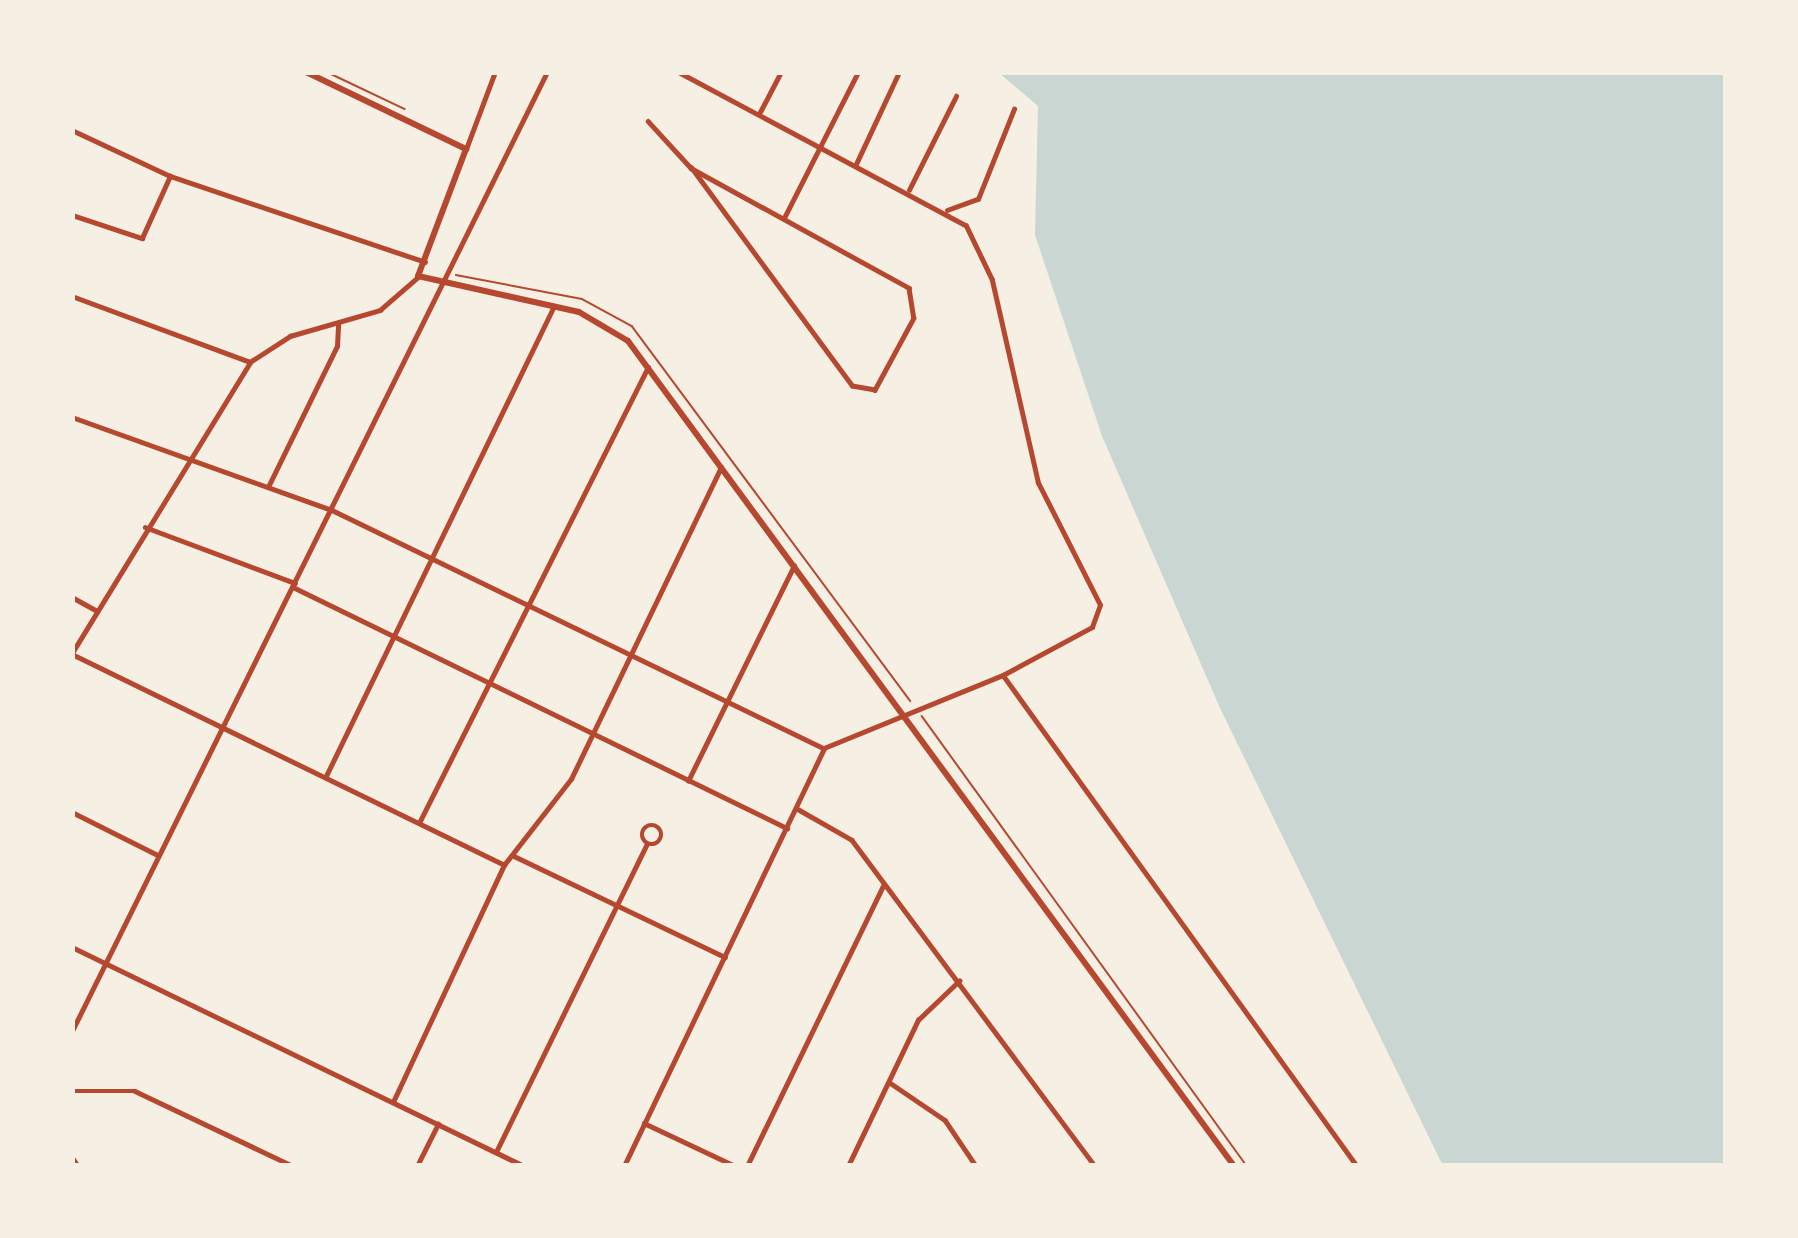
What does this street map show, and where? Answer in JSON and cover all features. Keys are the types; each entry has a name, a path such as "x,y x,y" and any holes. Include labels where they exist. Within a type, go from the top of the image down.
{"main road":[{"path":"306,72 466,149 418,276 554,306 609,324 648,367 1234,1166"}],"street":[{"path":"466,149 495,72"},
{"path":"72,1031 548,72"},
{"path":"624,1166 824,748 1003,675 1091,627 1100,605 1038,483 983,254 946,210 678,72"},
{"path":"698,82 703,72"},
{"path":"759,114 781,72"},
{"path":"784,218 859,72"},
{"path":"856,164 899,72"},
{"path":"909,190 956,96"},
{"path":"946,210 978,199 1014,109"},
{"path":"648,121 691,168 849,382 875,390 914,318 909,288 691,168"},
{"path":"72,130 170,176 425,262"},
{"path":"72,215 142,238 170,176"},
{"path":"418,276 380,310 337,322 250,362 185,458 72,654 503,865"},
{"path":"72,296 250,362"},
{"path":"326,776 554,306"},
{"path":"268,487 337,346 337,322"},
{"path":"419,823 648,367"},
{"path":"72,417 332,510 824,748"},
{"path":"393,1102 503,865 514,856 591,734 721,467"},
{"path":"145,527 294,585 787,828"},
{"path":"688,781 794,566"},
{"path":"72,597 97,611"},
{"path":"1003,675 1357,1166"},
{"path":"796,808 844,832 1095,1166"},
{"path":"72,812 159,855"},
{"path":"496,1153 647,844"},
{"path":"514,856 725,957"},
{"path":"747,1166 883,886"},
{"path":"72,947 524,1166"},
{"path":"848,1166 923,1012 958,981"},
{"path":"889,1082 945,1120 976,1166"},
{"path":"72,1090 134,1091 293,1166"},
{"path":"417,1166 438,1124"},
{"path":"644,1124 735,1166"},
{"path":"72,1157 78,1166"}],"path":[{"path":"327,72 417,116"},
{"path":"447,283 465,274 582,298 632,326 1247,1166"}],"shaded area":[{"path":"998,72 1726,72 1726,1166 1443,1166 1220,708 1102,436 1035,235 1038,106"}]}
